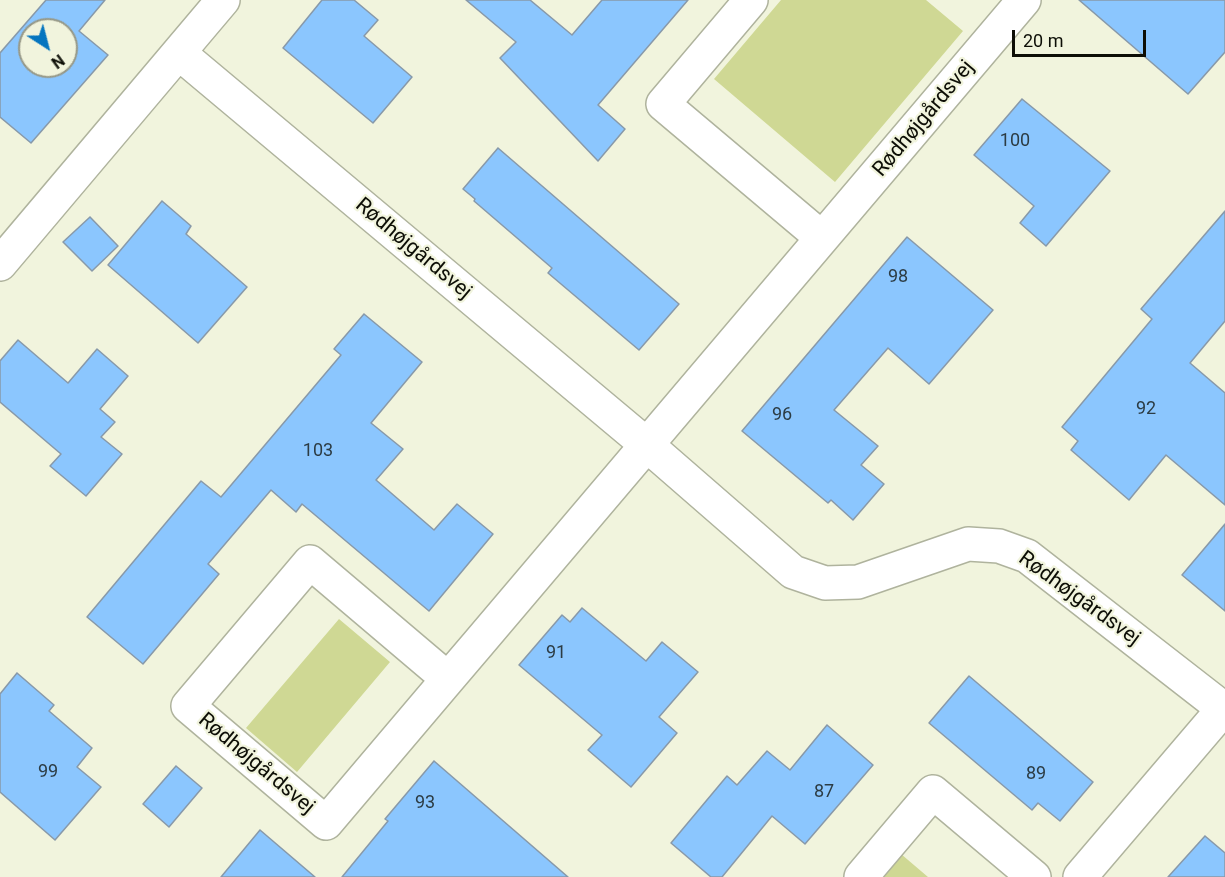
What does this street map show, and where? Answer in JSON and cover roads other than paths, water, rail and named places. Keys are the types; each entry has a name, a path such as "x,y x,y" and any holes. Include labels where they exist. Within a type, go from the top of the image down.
{"street":[{"path":"3,252 223,0"},
{"path":"751,0 663,104 822,238"},
{"name":"Rødhøjgårdsvej","path":"448,679 310,562 188,706 326,823 1024,0"},
{"name":"Rødhøjgårdsvej","path":"179,52 647,445 793,572 825,583 858,582 968,544 999,546 1027,556 1224,708 1080,877"},
{"path":"861,877 933,792 1034,877"}]}
